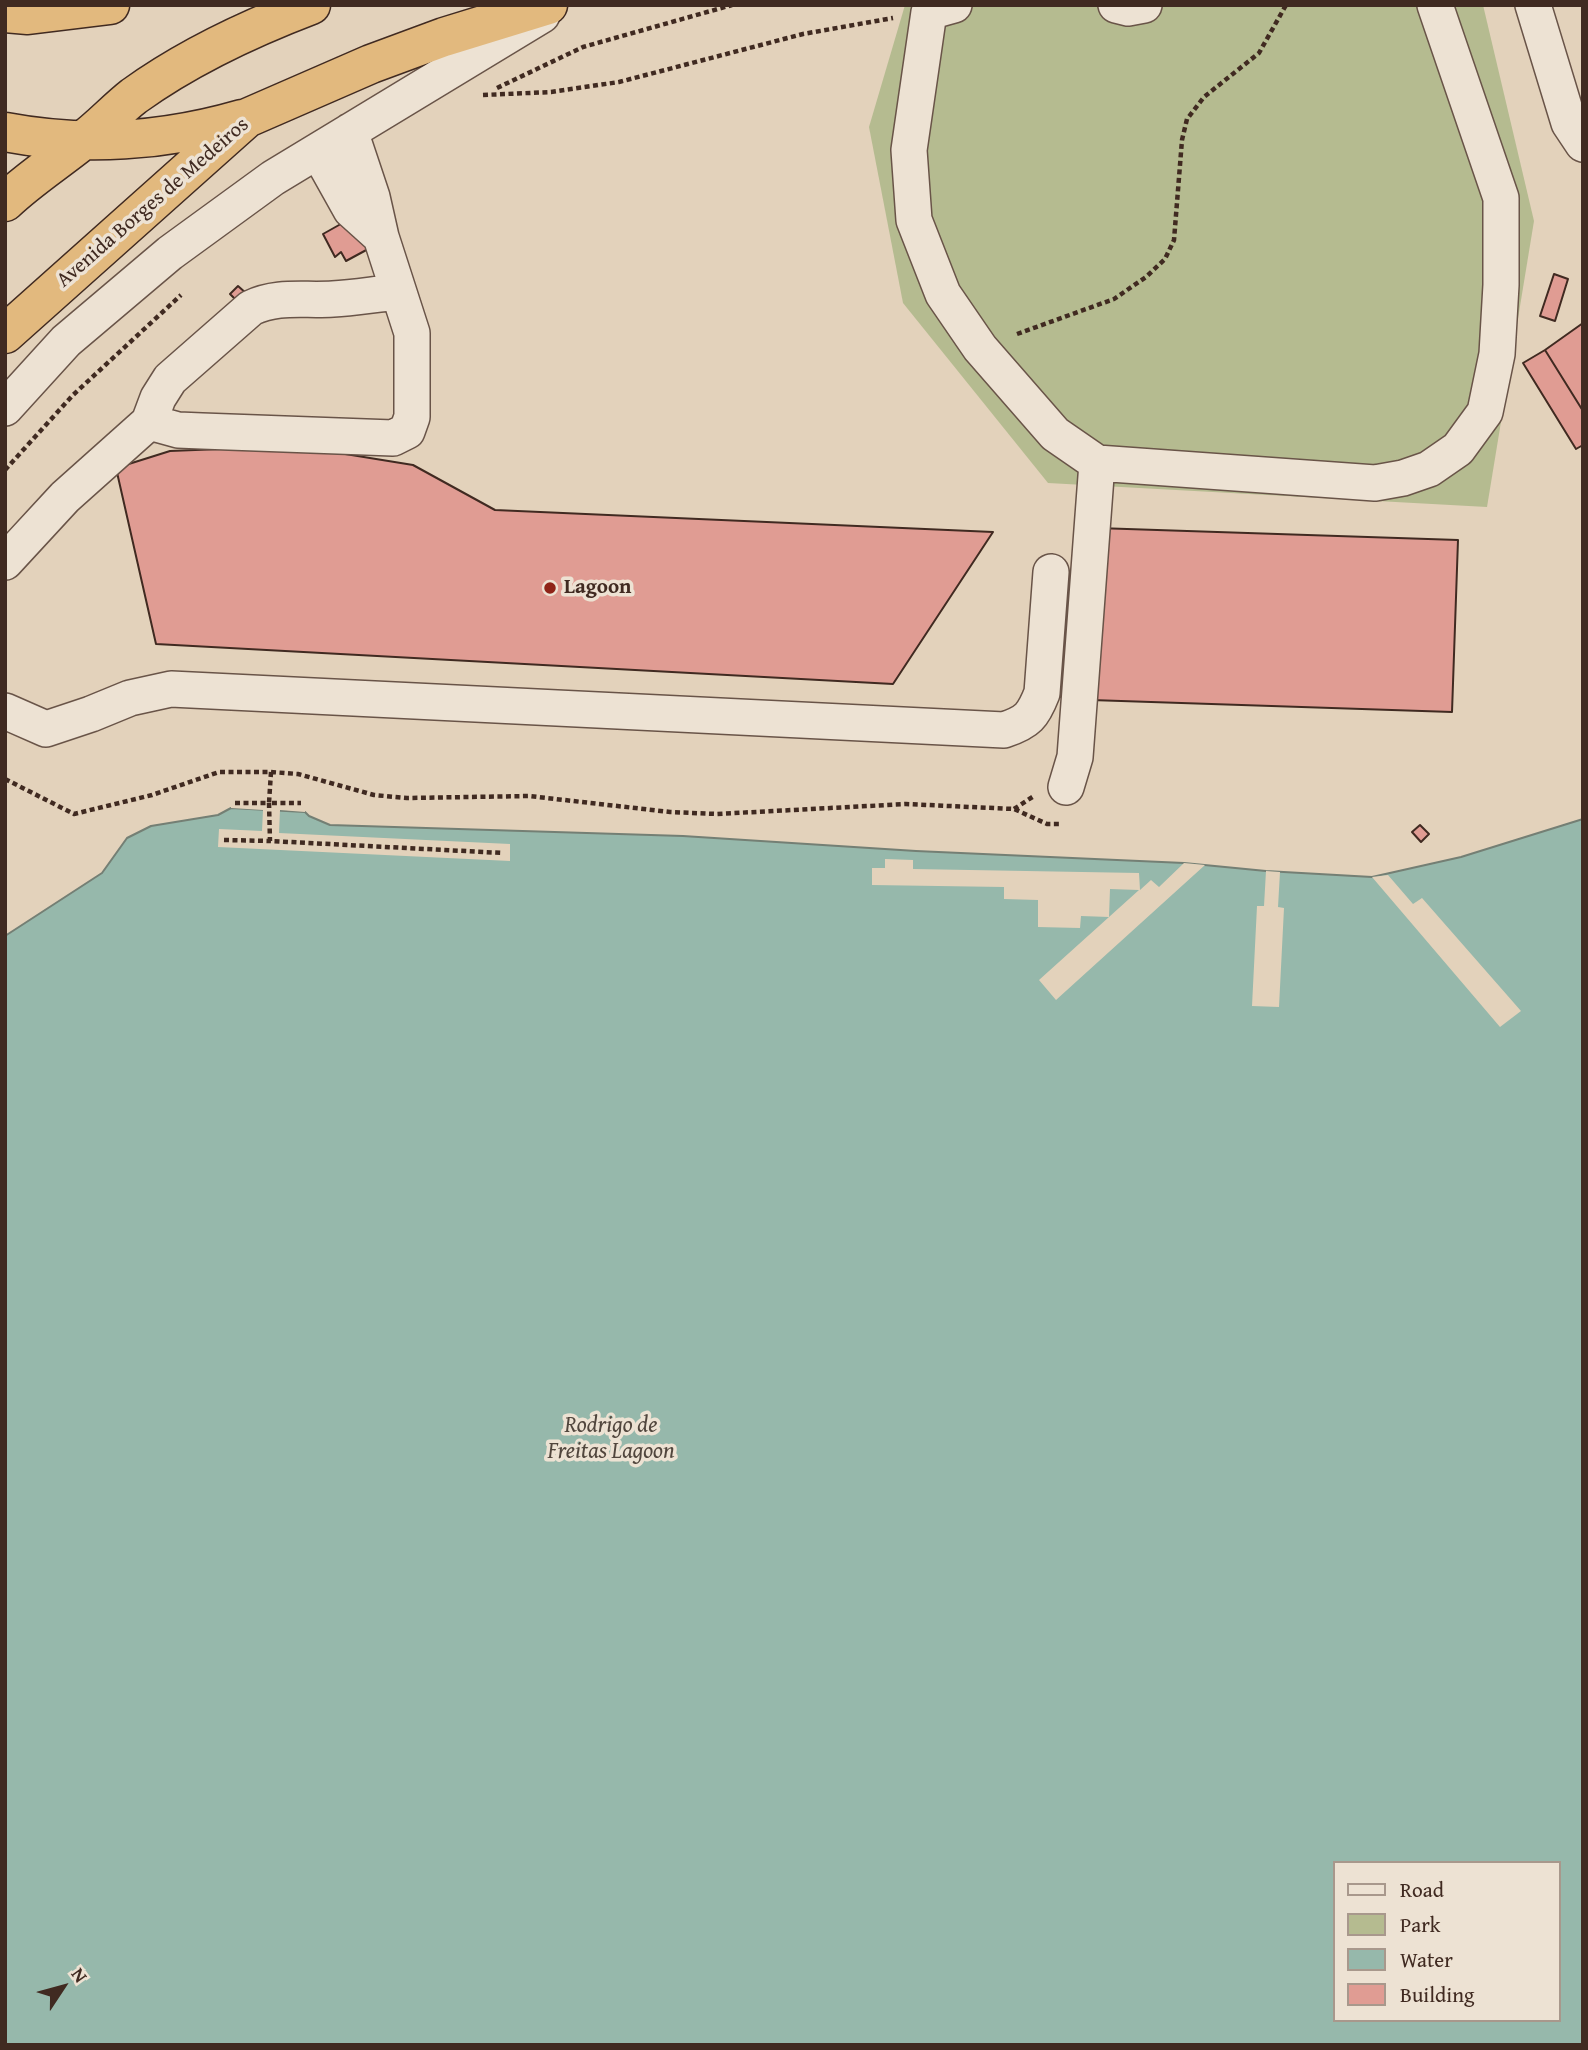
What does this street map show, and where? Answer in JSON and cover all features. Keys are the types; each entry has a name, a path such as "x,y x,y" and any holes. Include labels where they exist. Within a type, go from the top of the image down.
{"highway":[{"path":"5,13 28,15 110,5"},
{"path":"5,202 85,140 132,98 188,61 258,25 311,5"},
{"name":"Avenida Borges de Medeiros","path":"5,334 247,118 371,64 444,37 548,5"},
{"path":"5,132 85,140 156,137 200,131 247,118"}],"lane":[{"path":"5,408 66,341 170,253 273,178 558,5"},
{"path":"1116,5 1128,8 1144,5"},
{"path":"942,8 909,150 914,220 943,294 980,348 1055,433 1097,463 1375,482 1403,478 1429,469 1458,449 1485,412 1497,354 1501,285 1501,198 1435,5"},
{"path":"1533,5 1569,123 1583,144"},
{"path":"149,422 178,430 393,438 407,431 412,417 412,348 409,321 350,131"},
{"path":"318,151 351,210 381,237"},
{"path":"5,562 65,497 149,422 158,398 170,379 251,308 281,299 331,300 398,292"},
{"path":"1066,787 1075,757 1097,463"},
{"path":"5,711 46,729 130,698 171,689 1004,730 1023,724 1035,711 1042,693 1051,572"}],"path":[{"path":"980,348 1114,299 1146,277 1164,259 1174,240 1186,119 1204,97 1259,53 1286,5"},
{"path":"482,95 551,92 619,82 803,34 942,8"},
{"path":"5,779 74,814 152,795 219,772 298,774 374,795 451,798 528,796 670,812 766,812 906,804 1014,809"},
{"path":"270,841 271,772"},
{"path":"235,803 301,803"},
{"path":"224,840 503,853"}],"green space":[{"path":"905,5 1483,5 1534,221 1487,507 1048,483 903,303 869,127"}],"water":[{"name":"Rodrigo de Freitas Lagoon","path":"231,808 305,812 330,825 683,836 916,851 1184,863 1372,877 1461,857 1583,819 1583,2045 5,2045 5,936 102,873 127,838 151,826 218,815"}],"pier":[{"path":"231,805 305,808 305,812 280,810 279,833 510,844 510,861 218,847 219,829 262,831 263,810 231,808"},
{"path":"885,859 913,860 913,869 1139,873 1140,890 1151,880 1159,887 1184,863 1205,865 1056,1000 1039,980 1109,917 1081,916 1080,928 1038,927 1038,900 1004,899 1004,887 872,885 872,868 885,868","holes":["1110,889 1139,890 1109,917"]},
{"path":"1266,871 1280,872 1278,907 1284,908 1279,1007 1252,1006 1257,906 1264,906"},
{"path":"1388,875 1413,904 1422,898 1521,1011 1500,1027 1372,877"}],"building":[{"path":"355,216 370,248 346,261 341,252 335,257 323,234"},
{"path":"1554,274 1568,279 1555,321 1540,316"},
{"path":"238,286 247,294 239,303 230,294"},
{"path":"1583,323 1583,411 1545,350"},
{"path":"1545,350 1583,411 1583,445 1576,449 1523,363"},
{"name":"Lagoon","path":"296,446 413,465 495,510 993,532 893,684 156,644 116,468 170,451"},
{"path":"1097,528 1458,540 1452,712 1091,700"},
{"path":"1420,825 1429,834 1421,842 1412,832"}],"place":[{"name":"Lagoon","path":"550,588"}]}
